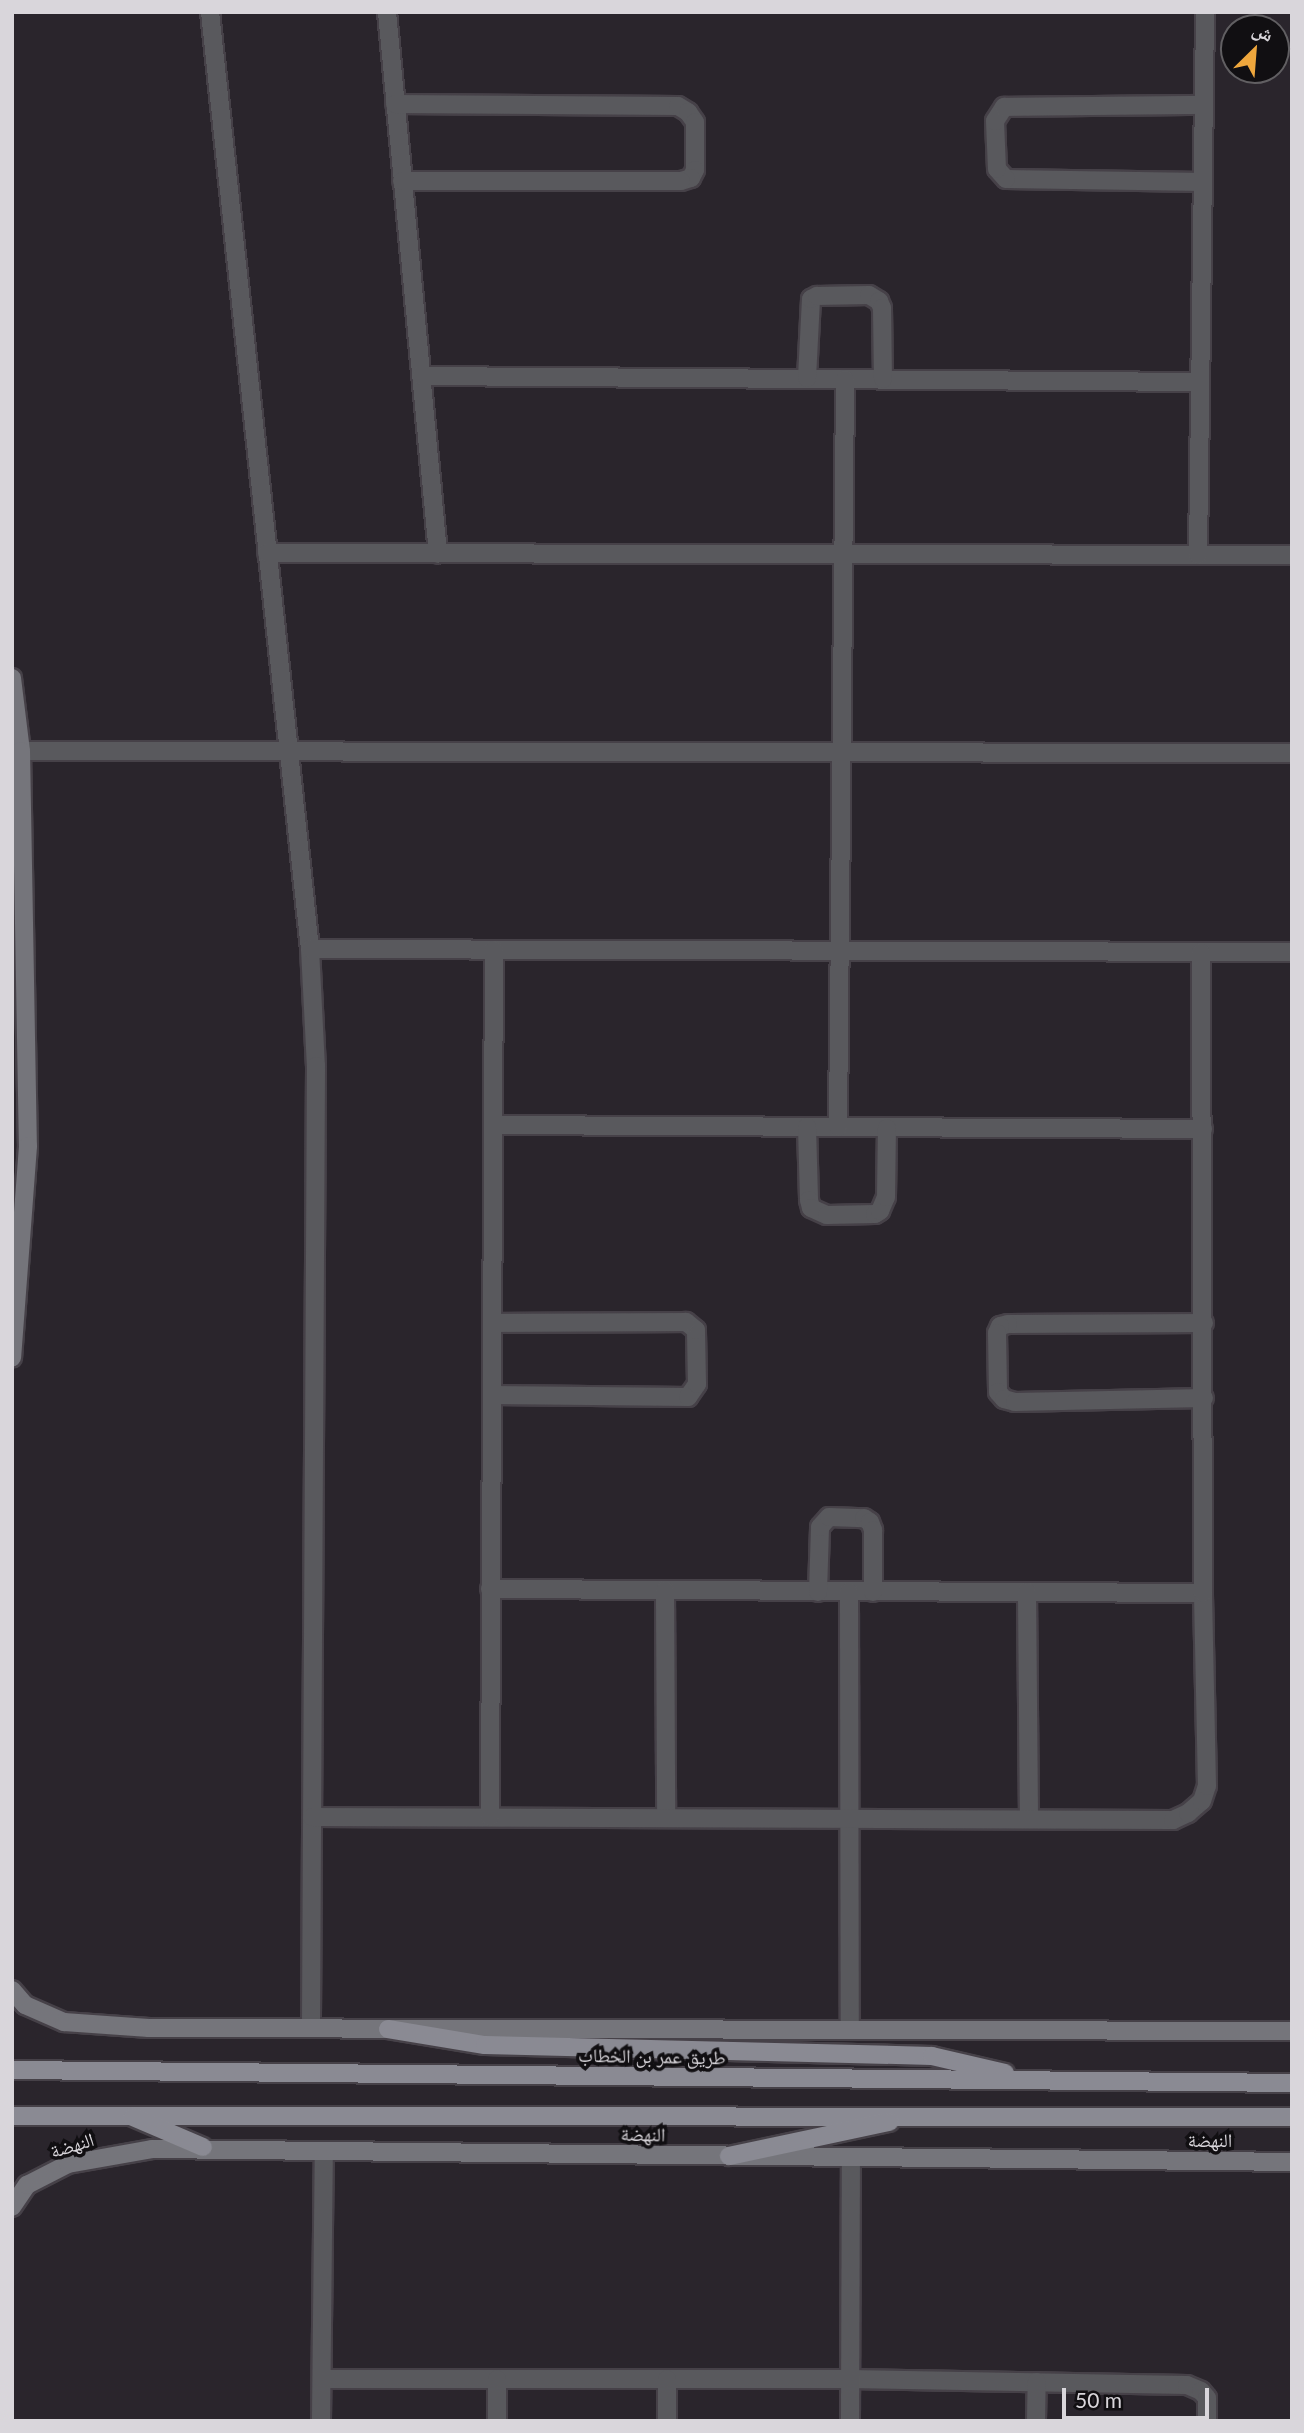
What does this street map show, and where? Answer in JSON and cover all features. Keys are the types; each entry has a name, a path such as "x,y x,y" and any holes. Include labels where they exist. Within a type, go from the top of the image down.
{"main road":[{"path":"12,678 21,751 28,1146 12,1357"},
{"path":"12,1990 25,2005 64,2022 149,2028 1292,2031"},
{"path":"388,2029 485,2045 932,2056 1043,2081"},
{"name":"طريق عمر بن الخطاب","path":"12,2070 1292,2083"},
{"path":"127,2114 203,2147"},
{"path":"729,2156 923,2115"},
{"path":"12,2116 1292,2117"},
{"name":"النهضة","path":"12,2207 27,2185 68,2164 123,2152 203,2147 324,2151 1292,2162"}],"street":[{"path":"210,12 310,949 316,1066 311,2028"},
{"path":"387,12 438,554"},
{"path":"1198,555 1205,12"},
{"path":"395,104 678,106 688,112 695,122 695,170 691,178 681,181 402,180"},
{"path":"1203,182 1006,179 997,169 995,121 1004,107 1204,105"},
{"path":"807,378 811,299 817,296 869,295 879,301 882,308 883,379"},
{"path":"421,376 1200,382"},
{"path":"838,1127 845,379"},
{"path":"267,553 1292,555"},
{"path":"21,751 1292,753"},
{"path":"310,949 1292,952"},
{"path":"490,1817 494,950"},
{"path":"312,1817 1173,1820 1188,1814 1202,1801 1208,1786 1203,1593 1205,1398 1201,952"},
{"path":"493,1125 1203,1129"},
{"path":"807,1127 809,1200 811,1208 827,1215 875,1214 880,1211 886,1197 887,1128"},
{"path":"492,1323 686,1322 696,1330 697,1384 688,1397 492,1395"},
{"path":"1204,1323 1008,1324 1000,1326 997,1333 998,1392 1004,1399 1015,1402 1205,1398"},
{"path":"818,1592 820,1527 830,1517 864,1518 870,1522 873,1530 873,1592"},
{"path":"490,1589 1203,1593"},
{"path":"665,1590 666,1818"},
{"path":"849,1592 849,2030"},
{"path":"1027,1592 1029,1819"},
{"path":"321,2421 324,2151"},
{"path":"850,2421 851,2158"},
{"path":"322,2379 850,2379 1187,2385 1201,2391 1207,2398 1207,2421"},
{"path":"496,2421 497,2379"},
{"path":"667,2379 667,2421"},
{"path":"1036,2421 1037,2382"}]}
